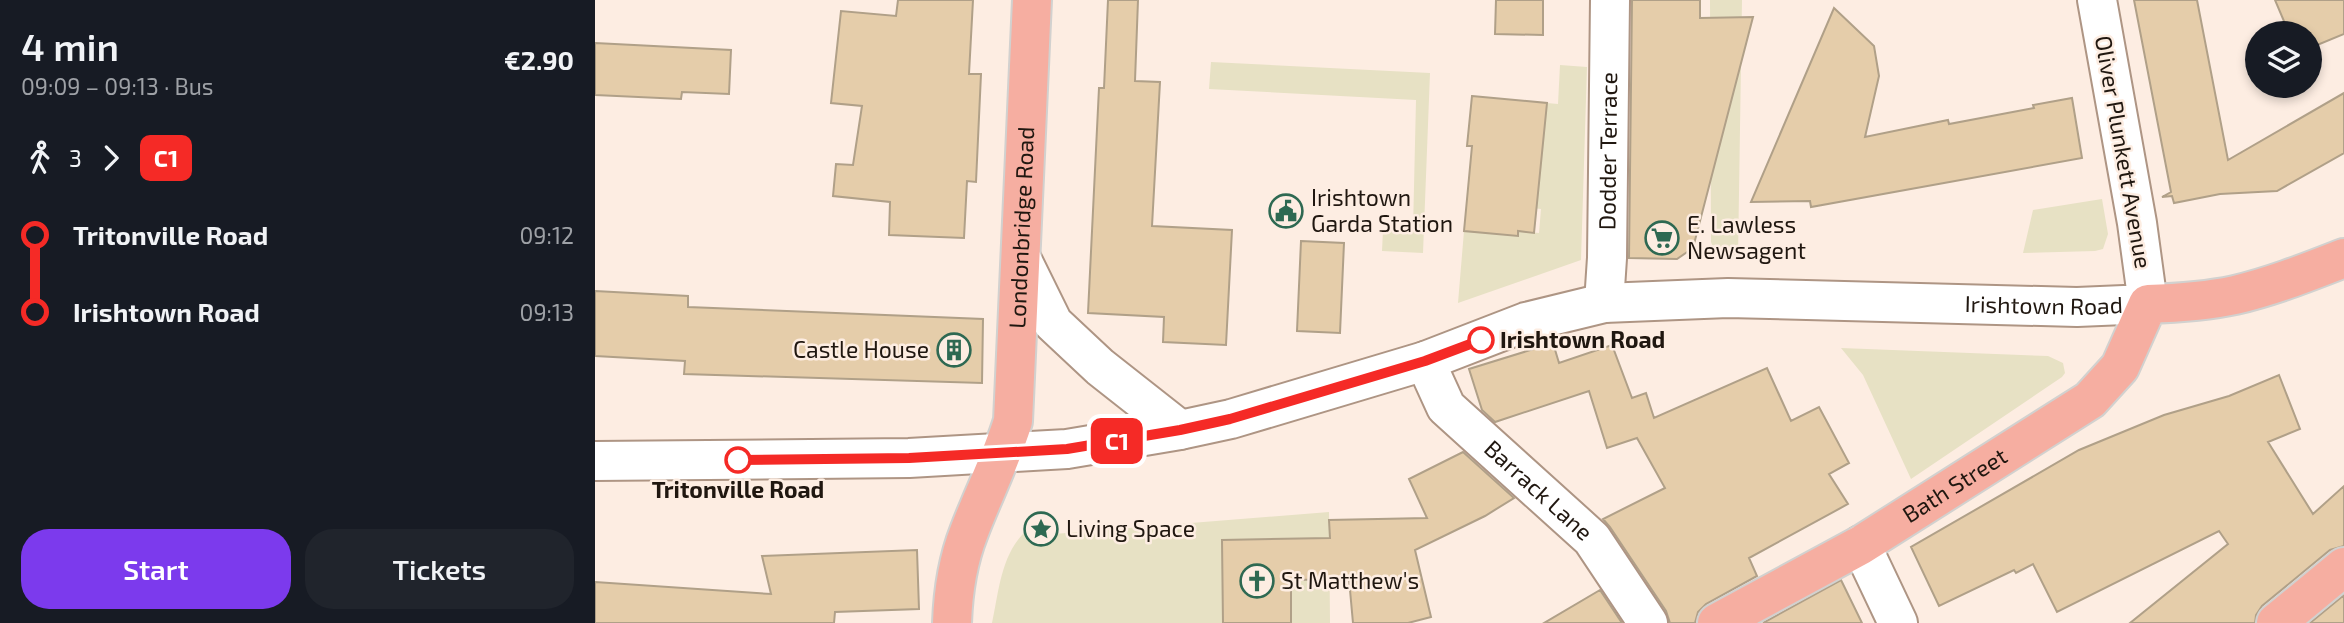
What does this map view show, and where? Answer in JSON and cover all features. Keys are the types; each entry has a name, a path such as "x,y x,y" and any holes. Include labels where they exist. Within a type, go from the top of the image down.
{"main road":[{"name":"Londonbridge Road","path":"952,623 953,602 968,535 1003,454 1013,421 1032,0"},
{"name":"Irishtown Road","path":"2148,304 2192,302 2234,295 2274,284 2344,258"},
{"name":"Bath Street","path":"1717,623 1861,545 2090,400 2120,367 2148,304"},
{"path":"2276,623 2344,567"}],"street":[{"name":"Dodder Terrace","path":"1604,303 1611,0"},
{"name":"Oliver Plunkett Avenue","path":"2097,0 2137,223 2148,304"},
{"path":"1021,258 1053,323 1100,367 1180,430"},
{"name":"Irishtown Road","path":"1003,454 1067,449 1230,419 1425,361 1526,323 1604,303 1728,298 2050,306 2148,304"},
{"name":"Barrack Lane","path":"1425,361 1446,407 1592,539 1649,623"},
{"path":"595,461 909,458 1003,454"},
{"path":"1861,545 1898,623"}],"shaded area":[{"path":"1710,0 1742,0 1738,258 1721,255 1715,251 1711,242"},
{"path":"1211,62 1430,73 1423,253 1382,251 1383,230 1413,230 1416,100 1209,89"},
{"path":"1560,65 1587,67 1581,260 1458,303 1464,231 1518,236 1518,231 1539,233 1541,209 1522,207 1541,162 1547,103 1558,104"},
{"path":"2102,199 2108,234 2103,249 2023,253 2033,210"},
{"path":"1841,348 2048,356 2063,363 2065,373 1911,479 1863,375"},
{"path":"1329,512 1330,623 992,623 1006,561 1018,539 1027,530 1054,534"}],"building":[{"path":"898,0 973,0 969,74 981,74 976,182 967,181 964,238 889,235 890,202 833,196 836,164 853,165 862,106 831,103 841,11 896,16"},
{"path":"1108,0 1138,0 1135,81 1160,82 1152,226 1232,230 1226,345 1163,342 1164,317 1088,313 1099,88 1104,88"},
{"path":"1496,0 1543,0 1543,35 1495,34"},
{"path":"1632,0 1700,0 1700,18 1753,17 1693,248 1677,259 1629,258"},
{"path":"2134,0 2197,0 2228,160 2344,93 2344,153 2277,191 2220,194 2174,203 2172,196 2162,197 2171,192"},
{"path":"2275,0 2344,0 2344,34 2322,43 2322,21 2284,21"},
{"path":"1834,8 1874,46 1879,76 1865,137 1948,120 1949,124 2034,108 2033,105 2072,98 2082,158 1811,207 1810,201 1751,202"},
{"path":"595,43 731,50 729,94 682,92 681,99 595,95"},
{"path":"1472,96 1547,103 1534,233 1518,231 1518,236 1464,231 1472,146 1467,146"},
{"path":"1301,241 1344,243 1340,333 1297,331"},
{"path":"595,291 688,296 688,307 983,319 982,383 684,374 685,361 595,356"},
{"path":"1553,343 1559,363 1612,345 1632,398 1646,393 1654,418 1767,368 1791,421 1819,407 1849,463 1829,474 1848,504 1749,558 1757,576 1706,604 1698,612 1695,623 1670,623 1666,611 1603,519 1665,488 1637,438 1607,448 1589,391 1495,422 1482,410 1469,369"},
{"path":"2279,375 2300,429 2268,442 2313,514 2344,486 2344,546 2330,550 2262,606 2256,615 2255,623 2130,623 2228,544 2219,531 2057,612 2033,564 2016,573 2014,570 1939,606 1911,547 2079,450 2164,415 2229,396"},
{"path":"1463,452 1514,498 1485,516 1415,550 1431,617 1408,623 1353,623 1349,579 1291,580 1291,623 1223,623 1222,540 1330,538 1329,520 1427,518 1409,479"},
{"path":"917,550 919,609 835,612 834,623 595,623 595,582 771,594 762,556"},
{"path":"1841,580 1862,623 1763,623"},
{"path":"1600,590 1622,623 1544,623"},
{"path":"2344,595 2344,623 2310,623"}],"bus line":[{"name":"C1","path":"738,460 909,458 1067,449 1230,419 1425,361 1481,340"}],"place":[{"name":"Irishtown Garda Station","path":"1286,211"},
{"name":"E. Lawless Newsagent","path":"1662,238"},
{"name":"Irishtown Road","path":"1481,340"},
{"name":"Castle House","path":"954,350"},
{"name":"Tritonville Road","path":"738,460"},
{"name":"Living Space","path":"1041,529"},
{"name":"St Matthew's","path":"1257,581"}]}
